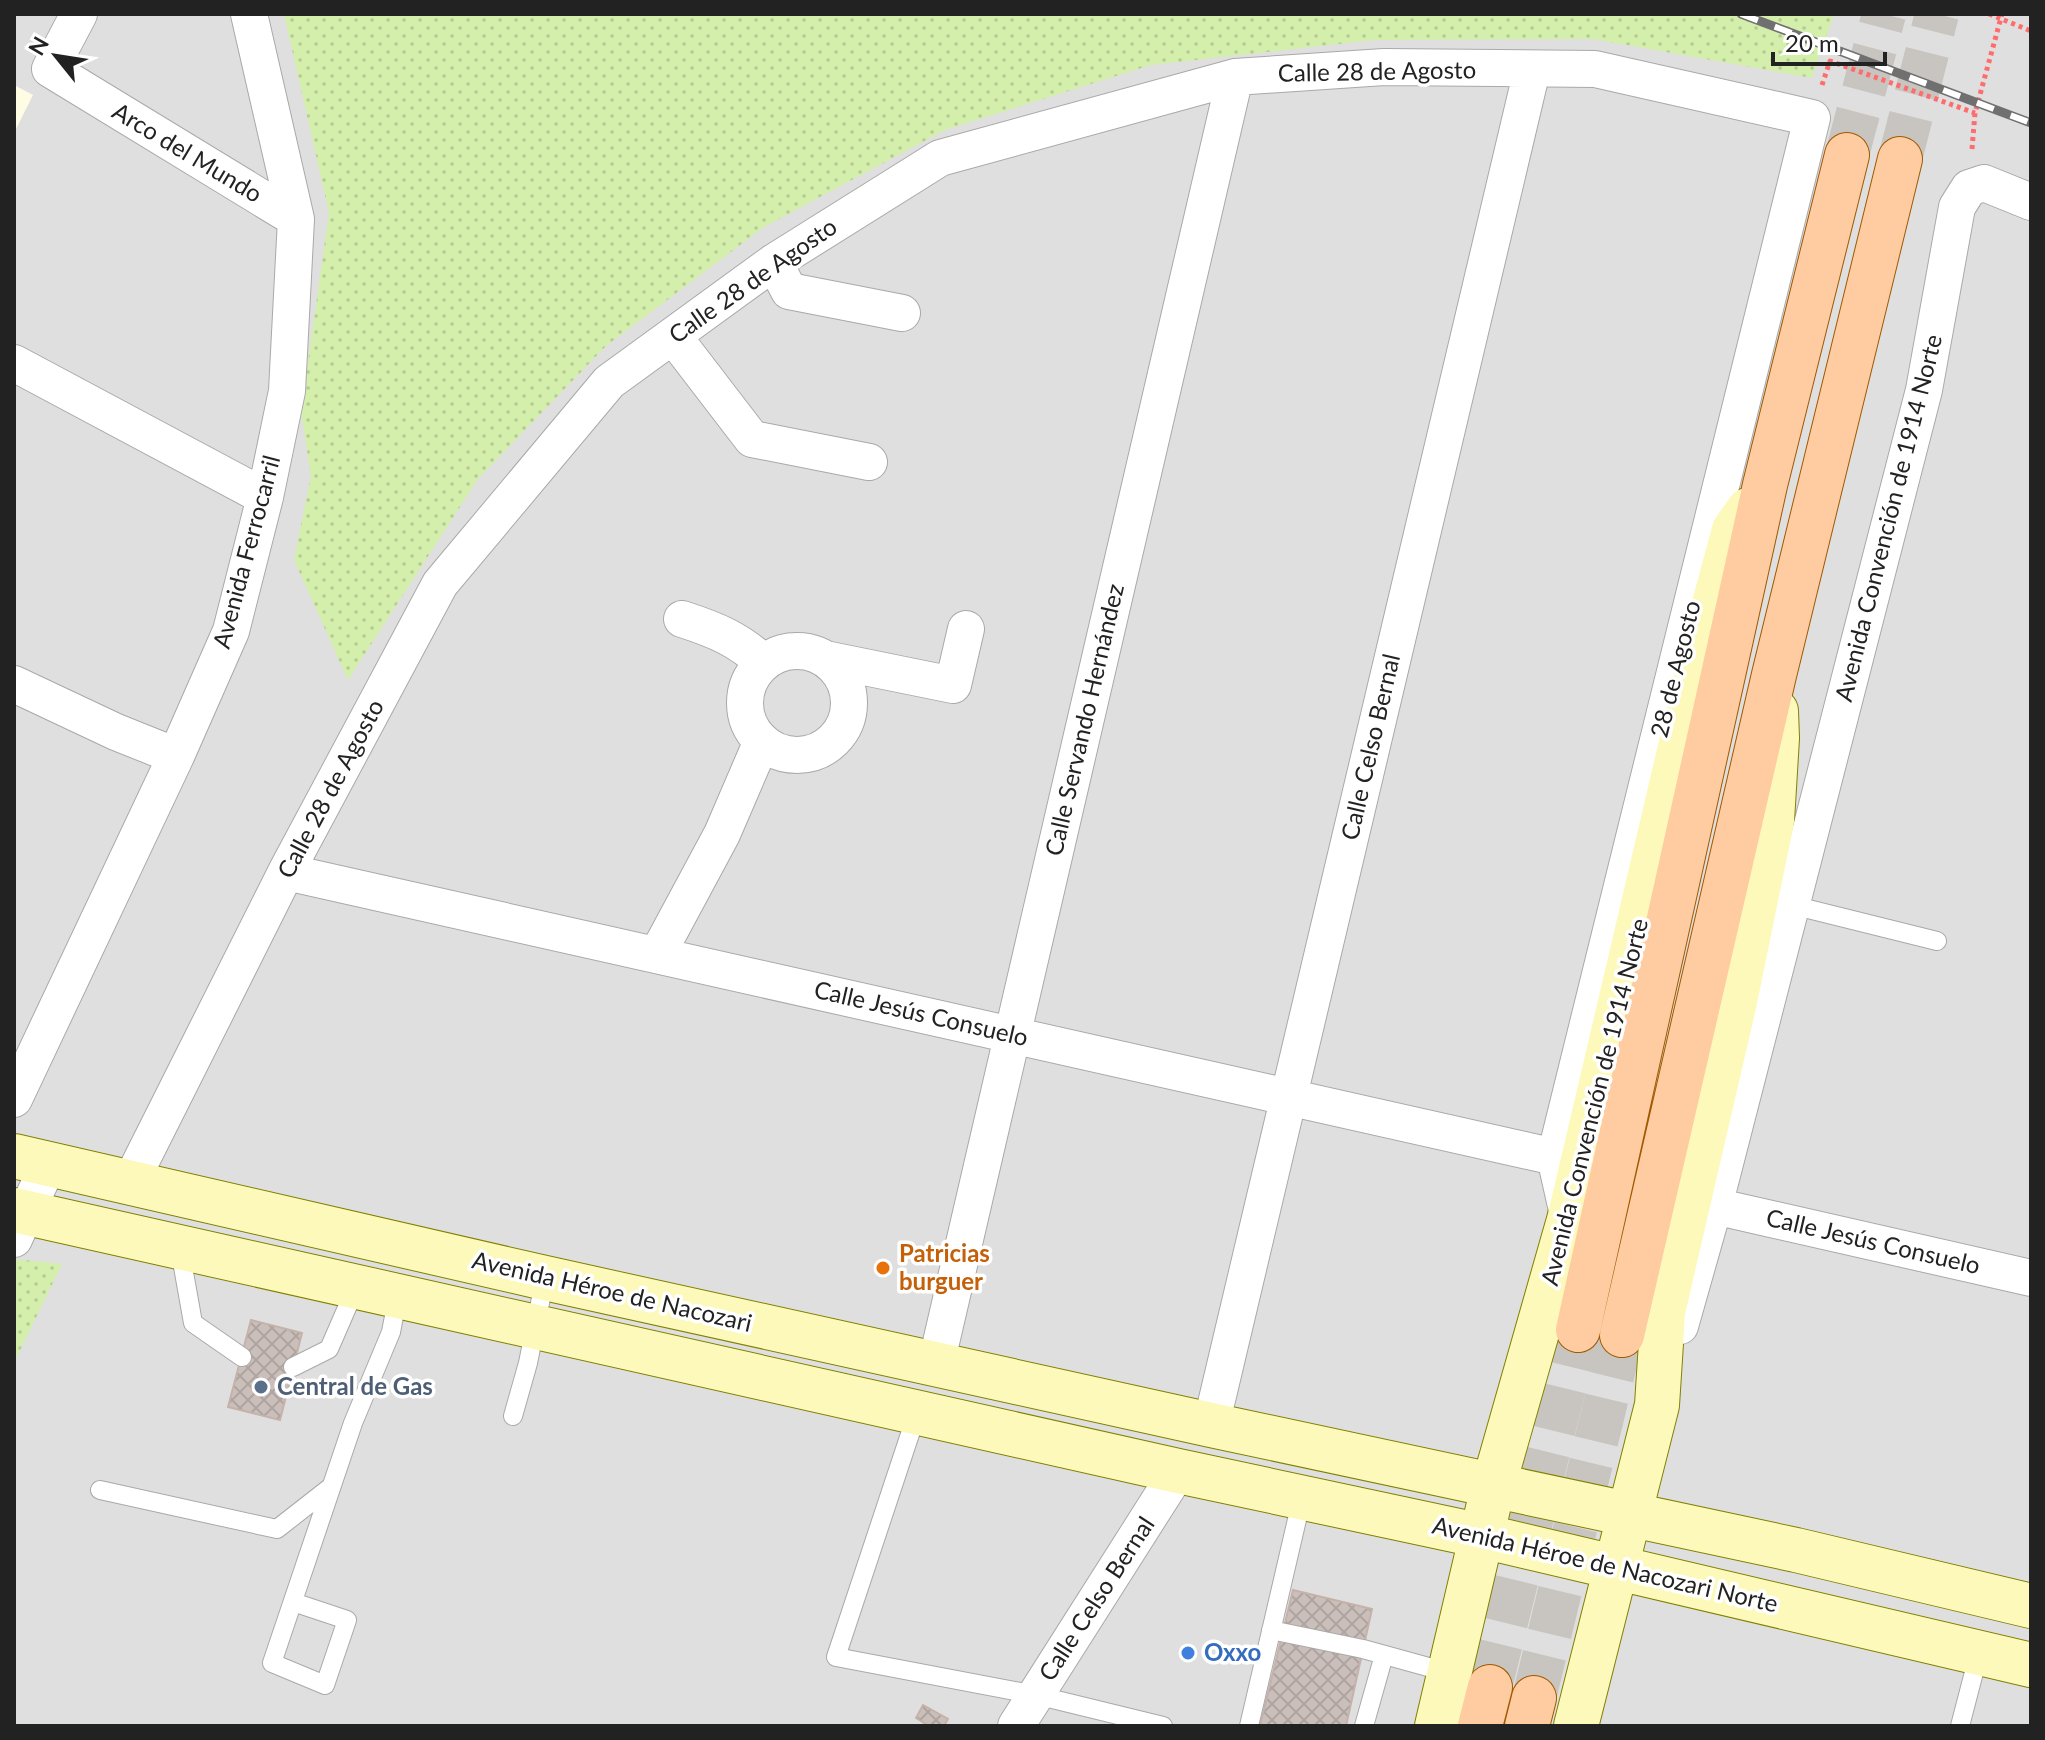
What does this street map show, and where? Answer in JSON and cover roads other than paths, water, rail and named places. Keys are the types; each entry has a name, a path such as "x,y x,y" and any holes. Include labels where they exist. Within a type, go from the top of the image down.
{"main road":[{"name":"Avenida Convención de 1914 Norte","path":"1578,1330 1765,485 1847,155"},
{"name":"Avenida Convención de 1914 Norte","path":"1622,1335 1774,675 1900,159"},
{"name":"Avenida Convención de 1914 Norte","path":"1437,1726 1473,1695 1482,1536 1493,1487 1569,1220 1711,615 1734,530 1765,485"},
{"name":"Avenida Convención de 1914 Norte","path":"1576,1726 1657,1405 1663,1312 1734,1006 1772,821 1777,738 1774,675"},
{"name":"Avenida Héroe de Nacozari","path":"32,1159 545,1278 1211,1425"},
{"name":"Avenida Héroe de Nacozari","path":"18,1221 180,1247 1178,1471"},
{"path":"1211,1425 1796,1550 2031,1606"},
{"name":"Avenida Héroe de Nacozari Norte","path":"1178,1471 1482,1536 2031,1665"}],"street":[{"name":"Arco del Mundo","path":"79,14 50,69 296,219"},
{"name":"Avenida Ferrocarril","path":"14,1099 176,756 231,631 265,497 287,391 296,219 249,14"},
{"name":"Calle 28 de Agosto","path":"131,1181 286,872 440,584 609,382 774,262 940,158 1235,77 1384,67 1595,69 1812,118"},
{"name":"Calle Celso Bernal","path":"1211,1425 1532,70"},
{"name":"Calle Servando Hernández","path":"936,1364 1235,77"},
{"name":"28 de Agosto","path":"1569,1220 1555,1157 1812,118"},
{"name":"Avenida Convención de 1914 Norte","path":"1657,1405 1714,1206 1924,390 1957,207 1969,188 1984,183 2031,202"},
{"path":"774,262 789,291 902,313"},
{"path":"673,336 752,439 869,462"},
{"path":"14,363 265,497"},
{"path":"682,619 714,629 743,644 764,663"},
{"path":"825,659 839,671 847,688 849,706 845,723 835,739 821,750 804,755 786,754 762,741 749,722 745,706 747,690 753,675 778,654 794,651 810,653 825,659 953,685 966,629"},
{"path":"14,684 116,732 176,756"},
{"path":"665,940 722,834 762,741"},
{"name":"Calle Jesús Consuelo","path":"286,872 665,940 1012,1034 1555,1157"},
{"path":"18,1221 32,1159"},
{"name":"Calle Jesús Consuelo","path":"1714,1206 2031,1278"},
{"name":"Calle Celso Bernal","path":"1016,1726 1178,1471"}],"lane":[{"path":"1792,905 1937,941"},
{"path":"180,1247 193,1323 242,1357"},
{"path":"513,1416 545,1278"},
{"path":"293,1367 329,1349 356,1287"},
{"path":"293,1602 347,1620 325,1685 272,1663 353,1423 391,1332 398,1296"},
{"path":"917,1413 836,1657 1036,1695 1163,1726"},
{"path":"100,1490 277,1529 332,1486"},
{"path":"1249,1726 1302,1498"},
{"path":"1271,1630 1384,1655 1473,1695"},
{"path":"1960,1726 1979,1653"},
{"path":"1364,1726 1384,1655"}],"tunnel":[{"path":"1847,155 1884,14"},
{"path":"1900,159 1937,14"},
{"path":"1490,1687 1578,1330"},
{"path":"1534,1698 1622,1335"}],"railway":[{"path":"1741,14 2031,123"}],"place":[{"name":"Patricias burguer","path":"883,1268"},
{"name":"Central de Gas","path":"261,1387"},
{"name":"Oxxo","path":"1188,1653"}]}
